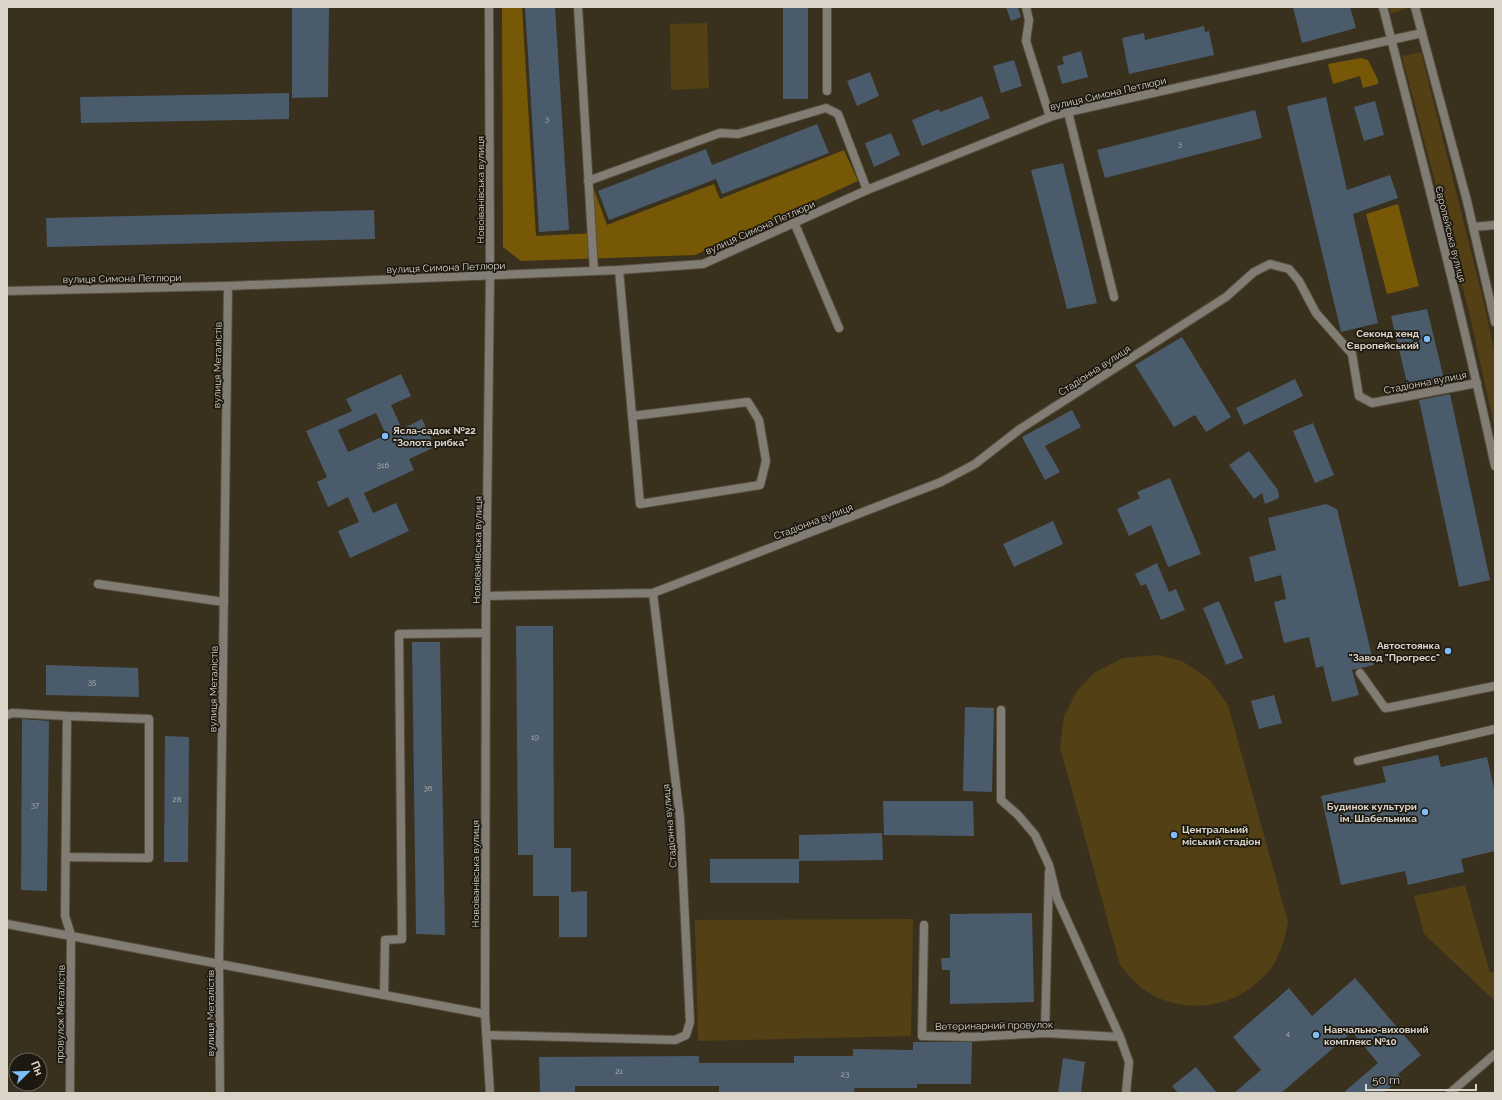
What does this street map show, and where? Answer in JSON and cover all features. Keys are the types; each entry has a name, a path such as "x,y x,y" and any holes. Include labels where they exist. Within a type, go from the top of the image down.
{"street":[{"name":"Новоіванівська вулиця","path":"489,7 490,275 486,596 485,1014 490,1093"},
{"path":"578,7 594,271"},
{"path":"827,7 827,91"},
{"path":"1026,7 1029,20 1026,41 1050,117"},
{"name":"Європейська вулиця","path":"1383,7 1434,206 1477,383 1495,466"},
{"path":"1415,7 1473,226 1495,322"},
{"name":"вулиця Симона Петлюри","path":"7,291 228,286 619,270 703,264 867,190 1050,117 1422,33"},
{"path":"588,181 720,133 738,134 826,108 838,114 867,190"},
{"path":"1068,112 1114,298"},
{"path":"794,222 839,328"},
{"path":"1473,226 1495,225"},
{"name":"Стадіонна вулиця","path":"486,1035 675,1040 686,1035 690,1022 680,818 653,593 941,482 975,464 1020,429 1226,297 1254,272 1270,264 1289,269 1299,281 1316,313 1352,354 1359,396 1372,403 1477,383"},
{"path":"619,270 632,416 640,504 760,485 766,461 759,420 748,402 632,416"},
{"name":"вулиця Металістів","path":"220,1093 219,963 228,286"},
{"path":"98,584 224,602"},
{"path":"486,596 653,593"},
{"path":"384,995 385,940 402,939 399,634 486,633"},
{"path":"1360,673 1385,708 1495,686"},
{"path":"1001,710 1001,800 1018,815 1035,835 1049,865 1057,898 1120,1037 1129,1062 1126,1093"},
{"path":"7,715 12,713 150,719 149,858 66,857"},
{"name":"провулок Металістів","path":"67,716 65,916 71,935 70,1093"},
{"path":"1358,761 1495,729"},
{"path":"1045,1033 1049,865"},
{"path":"7,924 485,1014"},
{"name":"Ветеринарний провулок","path":"924,925 922,1036 973,1036 1045,1033 1120,1037"},
{"path":"1450,1093 1495,1054"}],"shaded area":[{"path":"502,7 522,7 536,236 595,233 593,187 607,225 714,184 720,199 844,150 858,181 695,255 521,261 503,247"},
{"path":"1389,7 1408,7 1408,8 1391,14"},
{"path":"707,23 709,88 671,90 670,24"},
{"path":"1421,52 1484,303 1495,355 1495,429 1468,308 1402,56"},
{"path":"1361,58 1368,60 1378,80 1378,84 1363,88 1360,76 1333,84 1328,64"},
{"path":"1398,204 1419,286 1387,294 1366,214"},
{"name":"Центральний міський стадіон","path":"1157,655 1182,661 1209,679 1228,705 1288,922 1280,951 1268,972 1249,989 1237,997 1210,1005 1183,1005 1156,997 1132,979 1120,965 1060,747 1064,717 1077,691 1094,673 1123,658"},
{"path":"1465,885 1490,973 1495,971 1495,1001 1424,934 1414,896"},
{"path":"913,919 911,1036 698,1041 695,920"}],"building":[{"path":"292,7 329,7 328,97 292,98"},
{"path":"525,7 555,7 569,230 539,232"},
{"path":"783,7 808,7 808,99 783,99"},
{"path":"1006,7 1018,7 1021,17 1011,21"},
{"path":"1293,7 1350,7 1356,28 1302,43"},
{"path":"1204,26 1205,32 1209,31 1214,55 1129,74 1122,38 1144,33 1145,40"},
{"path":"1081,51 1088,77 1062,84 1057,66 1064,64 1062,57"},
{"path":"1014,60 1022,86 1001,93 993,66"},
{"path":"870,72 879,96 857,106 847,81"},
{"path":"289,93 289,119 81,123 80,97"},
{"path":"982,96 990,118 922,146 912,120 939,109 940,112"},
{"path":"1326,97 1347,190 1390,175 1398,198 1353,214 1378,323 1341,332 1287,106"},
{"path":"1375,101 1384,135 1364,141 1354,107"},
{"path":"1255,110 1262,138 1105,178 1097,150"},
{"path":"817,124 829,153 722,194 716,179 609,220 598,191 706,149 712,165"},
{"path":"891,133 900,155 874,167 865,143"},
{"path":"1063,163 1097,303 1067,309 1031,170"},
{"path":"374,210 375,239 47,247 46,218"},
{"path":"1427,309 1445,383 1416,389 1415,382 1407,383 1391,316"},
{"path":"1182,337 1231,417 1206,432 1195,415 1174,427 1135,365"},
{"path":"401,374 411,396 391,405 402,429 422,419 435,447 409,459 414,470 364,493 373,513 396,503 409,531 350,558 338,531 359,522 348,497 328,507 317,482 327,477 306,431 352,411 346,399","holes":["376,413 386,435 348,452 338,430"]},
{"path":"1295,379 1303,396 1244,425 1236,408"},
{"path":"1450,394 1490,580 1459,587 1419,400"},
{"path":"1072,410 1081,427 1045,446 1060,472 1045,480 1022,437"},
{"path":"1313,423 1334,475 1315,483 1293,431"},
{"path":"1249,451 1278,490 1279,498 1265,504 1262,493 1254,499 1229,465"},
{"path":"1170,478 1201,554 1168,567 1151,525 1129,536 1117,509 1140,498 1137,492"},
{"path":"1326,504 1337,509 1374,665 1352,670 1359,695 1332,702 1323,666 1316,668 1309,637 1284,643 1274,602 1286,599 1281,575 1255,582 1249,557 1276,550 1268,518"},
{"path":"1053,521 1063,544 1014,567 1003,544"},
{"path":"1157,563 1169,592 1176,589 1185,610 1161,620 1146,584 1141,586 1135,574"},
{"path":"1219,601 1243,658 1226,665 1203,608"},
{"path":"516,626 553,626 554,848 571,848 571,892 587,891 587,937 559,937 559,896 533,896 533,855 518,855"},
{"path":"412,642 440,642 445,935 416,934"},
{"path":"46,665 138,668 139,697 46,695"},
{"path":"1274,695 1282,723 1259,729 1251,701"},
{"path":"965,707 994,708 992,792 963,791"},
{"path":"22,719 49,721 47,891 21,890"},
{"path":"165,736 189,737 188,862 164,862"},
{"name":"Будинок культури ім. Шабельника","path":"1438,755 1441,767 1487,757 1495,793 1495,851 1461,859 1464,872 1408,885 1405,871 1341,885 1321,796 1386,782 1382,767"},
{"path":"883,801 973,801 974,836 884,835"},
{"path":"882,833 883,860 799,861 799,835"},
{"path":"710,859 799,859 799,883 710,883"},
{"path":"1032,913 1034,1002 950,1004 950,970 942,970 941,958 950,958 950,914"},
{"path":"1355,978 1421,1055 1398,1074 1401,1078 1383,1093 1343,1093 1378,1063 1352,1032 1281,1093 1234,1093 1261,1070 1233,1037 1289,988 1312,1016"},
{"path":"913,1042 972,1042 971,1084 917,1084 917,1088 854,1088 855,1093 719,1093 719,1086 575,1086 575,1093 540,1093 539,1057 699,1056 699,1063 794,1063 794,1056 853,1056 853,1049 913,1050"},
{"path":"1063,1058 1085,1062 1081,1093 1058,1093"},
{"path":"1196,1067 1217,1093 1178,1093 1172,1086"}],"place":[{"name":"Секонд хенд Європейський","path":"1427,339"},
{"name":"Ясла-садок №22 \"Золота рибка\"","path":"385,436"},
{"name":"Автостоянка \"Завод \"Прогресс\"","path":"1448,651"},
{"name":"Будинок культури ім. Шабельника","path":"1425,812"},
{"name":"Центральний міський стадіон","path":"1174,835"},
{"name":"Навчально-виховний комплекс №10","path":"1316,1035"}]}
